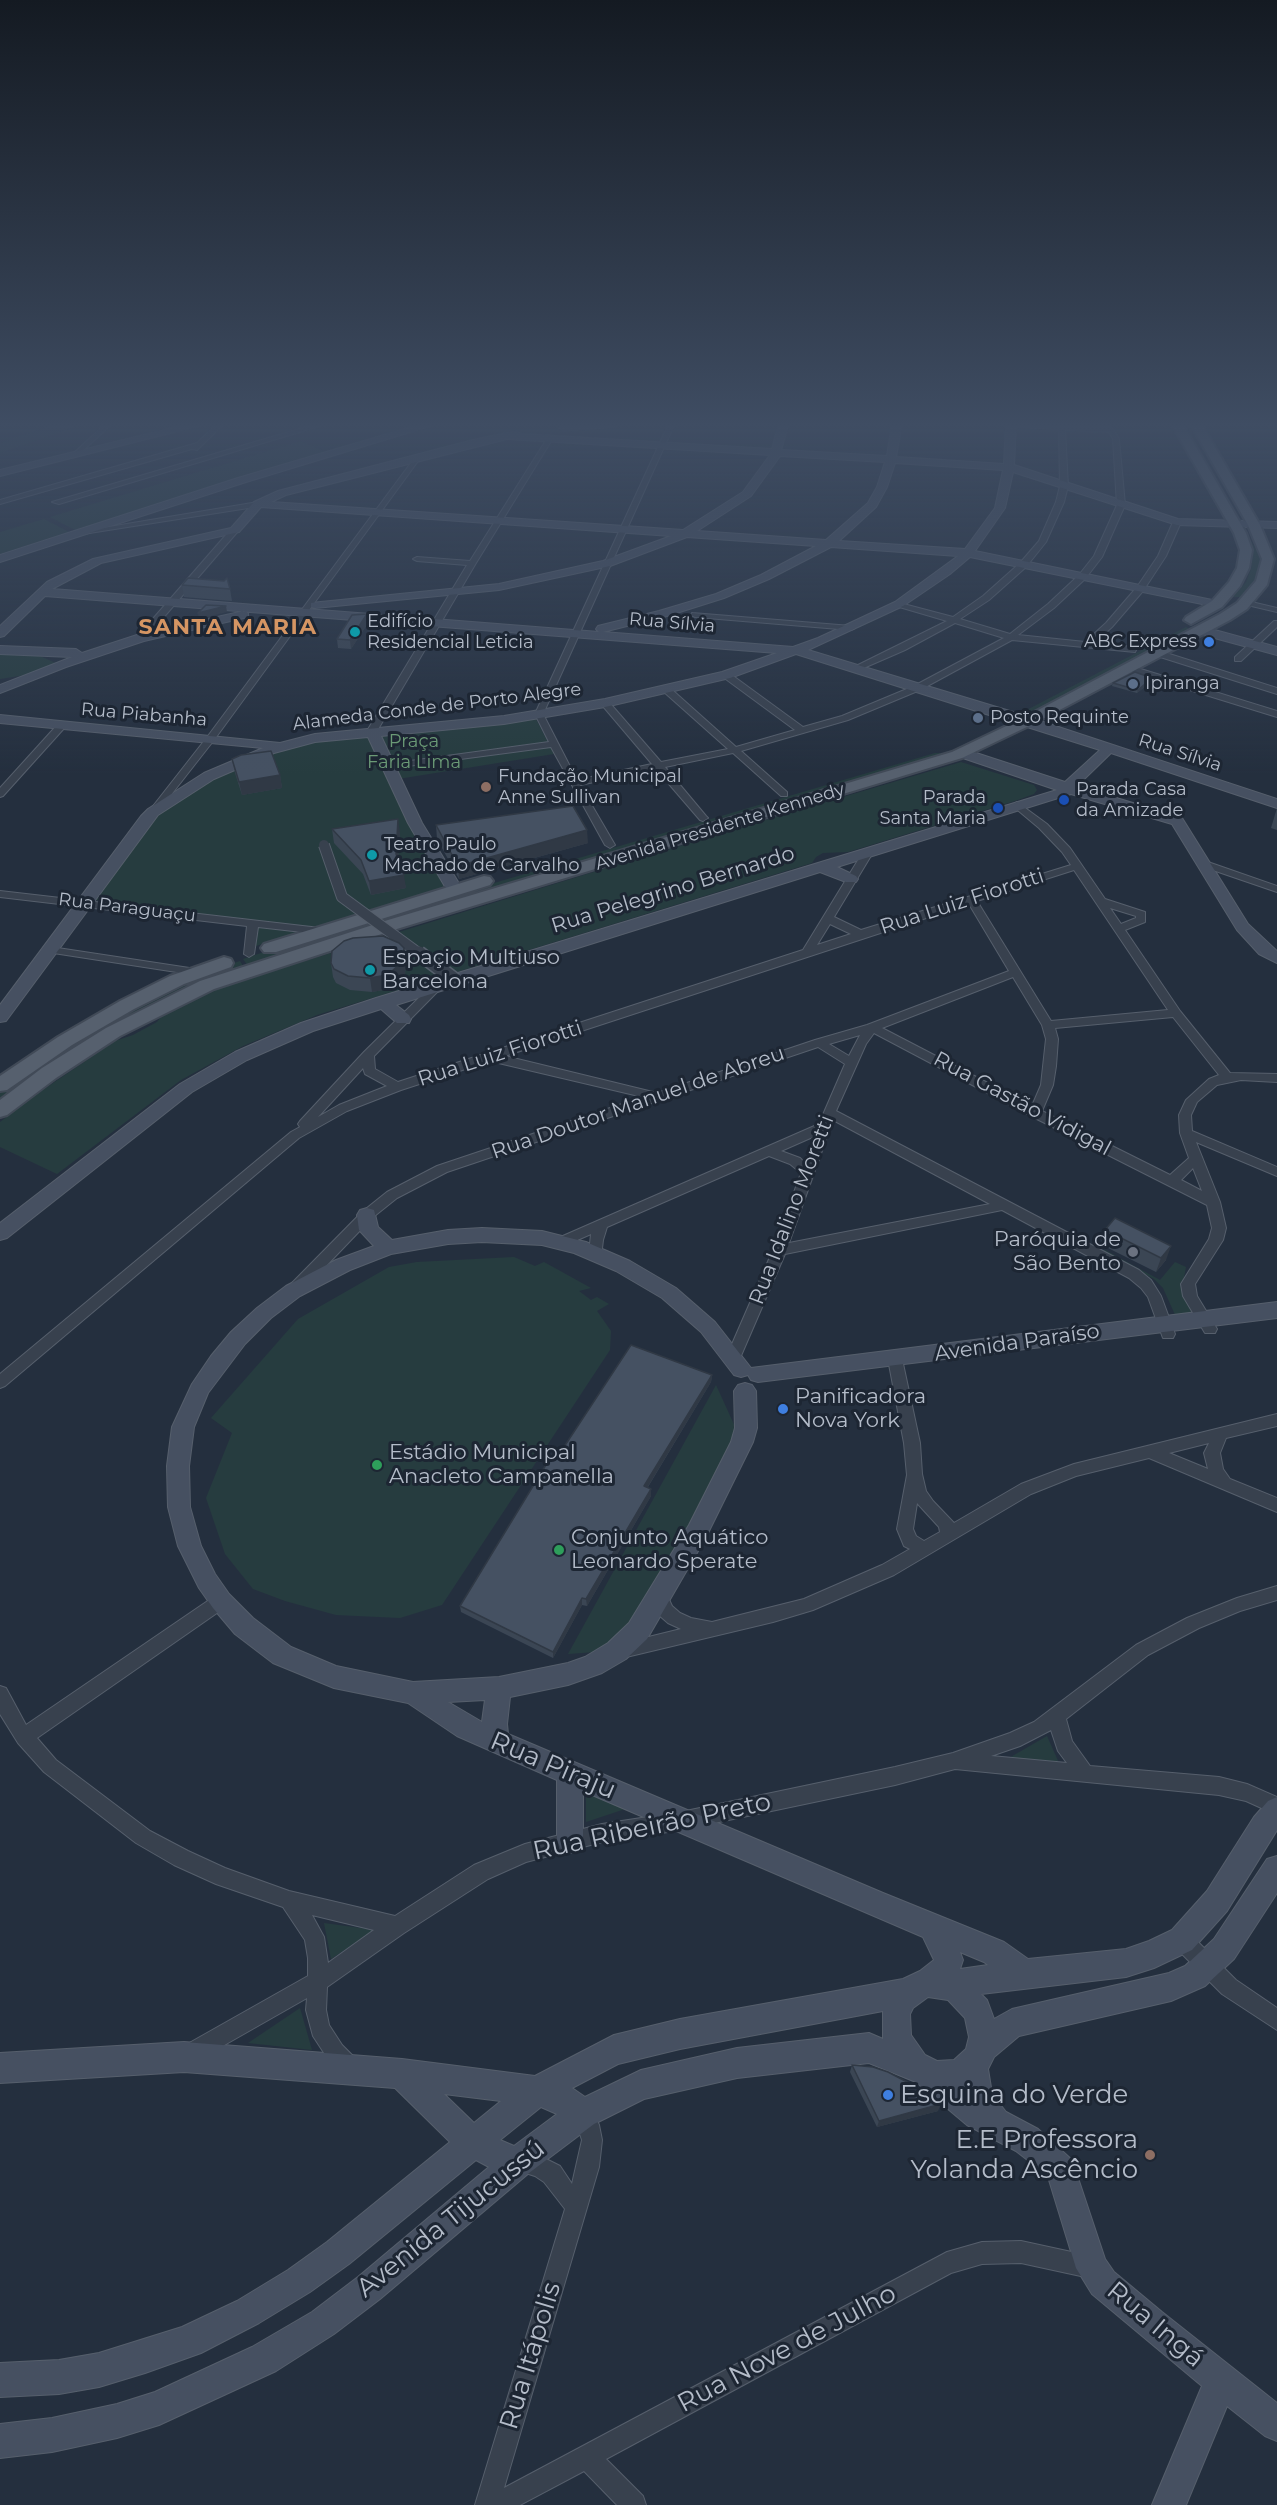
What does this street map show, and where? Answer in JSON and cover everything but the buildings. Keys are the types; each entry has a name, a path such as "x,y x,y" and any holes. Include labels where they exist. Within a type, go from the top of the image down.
{"main road":[{"name":"Avenida Presidente Kennedy","path":"1029,710 1128,668 1157,653 1196,625 1235,583 1246,560 1246,550 1241,540"},
{"name":"Avenida Presidente Kennedy","path":"0,1085 38,1058 118,1010 196,972 253,961 963,745 1029,710 1132,650 1234,612 1246,602 1262,582 1268,559 1260,540"},
{"path":"1217,604 1246,602"},
{"path":"1002,718 1029,710"},
{"name":"Avenida Presidente Kennedy","path":"320,939 455,890 919,753 963,745 1002,718"},
{"name":"Avenida Presidente Kennedy","path":"0,1110 49,1073 113,1032 253,961"}],"street":[{"path":"0,559 59,540"},
{"path":"0,633 42,592 64,576 110,556 187,540"},
{"path":"141,638 226,540"},
{"path":"153,812 211,738 358,540"},
{"path":"455,890 416,823 372,731 487,540"},
{"path":"610,844 574,783 539,714 581,633 617,540"},
{"path":"305,609 499,587 606,564 669,540"},
{"path":"769,540 968,553 1217,604"},
{"path":"581,633 663,614 720,596 765,577 833,540"},
{"name":"Alameda Conde de Porto Alegre","path":"0,1017 153,812 208,776 248,758 315,738 504,720 605,703 726,675 798,651 852,628 898,604 946,572 968,553 977,540"},
{"path":"856,668 902,648 954,620 986,598 1023,565 1043,540"},
{"path":"574,783 735,750 845,718 917,688 1011,638 1082,577 1098,557 1106,540"},
{"path":"1087,645 1109,625 1140,589 1162,556 1170,540"},
{"path":"417,559 472,562"},
{"name":"Rua Sílvia","path":"42,592 268,610 305,609 437,623 798,651 917,688 1002,718"},
{"path":"1246,602 1277,610"},
{"path":"898,604 1011,638 1132,650"},
{"path":"0,689 62,664 141,638 268,610"},
{"path":"695,615 852,628"},
{"path":"1238,658 1277,623"},
{"path":"1196,625 1277,651"},
{"path":"0,650 36,653 100,651"},
{"path":"36,653 62,664"},
{"path":"1157,653 1234,689 1277,714"},
{"path":"1128,668 1234,689 1277,691"},
{"path":"726,675 802,731"},
{"path":"667,690 784,794"},
{"path":"605,703 703,818"},
{"name":"Rua Sílvia","path":"1029,710 1109,748 1277,804"},
{"name":"Rua Piabanha","path":"0,719 285,746"},
{"path":"0,794 62,725"},
{"path":"388,767 553,744"},
{"path":"963,745 1066,788 1177,822 1242,927 1265,951 1277,958"},
{"name":"Rua Pelegrino Bernardo","path":"0,1233 120,1138 209,1073 307,1027 867,854 1066,788 1109,748"},
{"path":"1017,805 1048,831 1077,866 1176,1013 1227,1077"},
{"path":"324,845 342,897 455,980"},
{"path":"807,953 867,854"},
{"path":"1205,864 1277,890"},
{"name":"Rua Luiz Fiorotti","path":"0,1382 295,1135 343,1108 397,1087 861,934 1077,866"},
{"path":"821,868 851,879"},
{"name":"Rua Paraguaçu","path":"0,894 253,924 320,939"},
{"path":"971,899 1048,1026 1052,1039 1047,1085 1035,1113"},
{"path":"1102,902 1141,914 1141,920 1120,928"},
{"path":"828,918 861,934"},
{"path":"253,924 253,961"},
{"path":"51,950 196,972"},
{"name":"Rua Doutor Manuel de Abreu","path":"293,1291 367,1215 392,1195 442,1169 819,1043 871,1028 1016,972"},
{"path":"295,1135 368,1055 438,985"},
{"path":"382,1002 403,1019"},
{"path":"1048,1026 1176,1013"},
{"name":"Rua Idalino Moretti","path":"747,1375 780,1250 824,1126 851,1062 871,1028"},
{"name":"Rua Gastão Vidigal","path":"871,1028 888,1034 1035,1113 1213,1202"},
{"path":"819,1043 851,1062"},
{"path":"368,1055 369,1071 397,1087"},
{"path":"489,1058 521,1063 655,1097"},
{"path":"1207,1324 1193,1303 1188,1284 1216,1240 1218,1228 1213,1202 1186,1133 1185,1115 1192,1100 1213,1082 1227,1077 1277,1078"},
{"path":"606,1086 610,1112"},
{"path":"829,1113 1134,1274 1146,1284 1154,1296 1166,1329"},
{"path":"561,1242 824,1126"},
{"path":"1186,1133 1245,1156 1277,1172"},
{"path":"770,1151 795,1161 808,1172"},
{"path":"1171,1182 1197,1158"},
{"path":"780,1250 1006,1205"},
{"path":"367,1215 369,1230 388,1248"},
{"path":"596,1254 596,1240 601,1226"},
{"path":"482,1235 542,1238 561,1242 596,1254 643,1276 669,1293 708,1327 747,1375 746,1428 742,1442 696,1532 638,1631 617,1651 593,1665 568,1674 499,1688 412,1693 334,1677 282,1655 244,1626 221,1601 207,1581 190,1546 179,1507 178,1466 183,1427 199,1390 237,1338 264,1313 293,1291 343,1265 388,1248 448,1237 482,1235"},
{"name":"Avenida Paraíso","path":"747,1375 896,1364 1207,1324 1277,1310"},
{"name":"Avenida Paraíso","path":"1207,1324 1277,1321"},
{"path":"896,1364 912,1443 914,1474 919,1493 935,1515 946,1524 948,1533"},
{"path":"617,1651 807,1605 888,1570 948,1533 1048,1479 1074,1470 1277,1420"},
{"path":"1221,1434 1214,1446 1213,1460 1221,1480 1230,1487"},
{"path":"1149,1451 1277,1505"},
{"path":"914,1474 905,1529 910,1541 924,1548"},
{"name":"Rua Ribeirão Preto","path":"1,2068 184,2057 318,1981 397,1926 481,1872 525,1853 570,1840 645,1825 681,1821 895,1776 953,1761 1029,1734 1142,1650 1193,1623 1237,1605 1277,1593"},
{"path":"659,1596 666,1611 674,1618 690,1625 715,1628"},
{"path":"24,1737 221,1601"},
{"path":"497,1742 494,1724 499,1688"},
{"name":"Rua Piraju","path":"412,1693 446,1717 497,1742 994,1952 1024,1973"},
{"path":"0,1694 24,1737 50,1766 143,1837 223,1877 289,1900 397,1926"},
{"path":"1056,1716 1064,1745 1085,1773"},
{"path":"953,1761 1219,1786 1247,1793 1277,1808"},
{"path":"570,1772 570,1840"},
{"name":"Avenida Tijucussú","path":"0,2380 59,2377 122,2364 189,2341 249,2312 338,2253 537,2091 588,2062 637,2043 928,1987 1024,1973 1126,1963 1154,1954 1182,1940 1217,1900 1263,1826 1277,1808"},
{"name":"Avenida Tijucussú","path":"0,2441 52,2435 117,2421 178,2400 264,2359 323,2323 360,2295 518,2162 583,2113 641,2085 737,2063 869,2048 934,2075 954,2076 1012,2023 1171,1987 1195,1976 1208,1966 1224,1948 1277,1869"},
{"path":"289,1900 314,1937 318,1958 316,2010 320,2029 335,2052 352,2069"},
{"path":"919,2068 901,2047 896,2035 897,2009 928,1987 946,1968 949,1960 932,1926"},
{"path":"1182,1940 1229,1987 1277,2020"},
{"path":"928,1987 962,1993 977,2010 983,2028 978,2056"},
{"name":"Rua Ingá","path":"978,2056 975,2087 979,2102 999,2124"},
{"path":"184,2057 352,2069 537,2091 560,2098 583,2113"},
{"name":"Rua Ingá","path":"919,2068 962,2103 1045,2154 1061,2170 1092,2268 1103,2283 1150,2324 1277,2424"},
{"path":"402,2074 472,2142 505,2159 537,2166 552,2174 576,2208"},
{"name":"Rua Itápolis","path":"487,2505 588,2167 592,2140 589,2125 583,2113"},
{"name":"Rua Nove de Julho","path":"496,2505 947,2263 982,2253 1021,2252 1092,2268"},
{"path":"1169,2505 1221,2379"},
{"path":"587,2457 634,2505"}],"green space":[{"path":"0,540 44,540 0,554"},
{"path":"1247,540 1250,540 1256,550 1261,551 1260,570 1254,584 1244,597 1233,597 1246,582 1251,569 1253,553"},
{"path":"1186,627 1191,630 1027,716 1019,714"},
{"path":"0,651 33,653 58,664 32,674 0,679"},
{"name":"Praça Faria Lima","path":"535,717 554,754 398,779 373,732"},
{"path":"368,733 445,889 311,928 95,900 151,821 198,784 292,745"},
{"path":"935,753 942,753 942,756 248,966 243,959 294,942"},
{"path":"961,762 1034,785 1037,790 1034,794 1015,801 848,852 823,853 812,863 317,1015 243,1046 181,1080 57,1174 0,1147 0,1122 31,1098 115,1041 133,1035 157,1022 163,1014 180,1008 211,990 629,861 651,851 659,853"},
{"path":"256,926 300,932 256,946"},
{"path":"240,961 245,969 199,984 0,1106 0,1089 38,1060 192,977"},
{"path":"1099,1250 1105,1250 1160,1280 1175,1262 1186,1267 1183,1282 1191,1312 1184,1317 1176,1317 1163,1288 1154,1279"},
{"name":"Estádio Municipal Anacleto Campanella","path":"514,1257 535,1266 544,1262 591,1288 579,1291 591,1300 597,1297 609,1304 597,1311 611,1331 610,1350 442,1605 400,1618 336,1615 285,1601 253,1589 225,1554 206,1498 232,1433 211,1418 298,1319 389,1267 417,1262"},
{"path":"716,1385 737,1431 684,1542 628,1631 596,1652 568,1654"},
{"path":"1047,1736 1059,1763 1009,1758"},
{"path":"586,1791 628,1808 586,1822"},
{"path":"324,1923 375,1930 331,1959"},
{"path":"300,2008 312,2050 248,2043"}],"place":[{"name":"Edifício Residencial Leticia","path":"355,632"},
{"name":"ABC Express","path":"1209,642"},
{"name":"Ipiranga","path":"1133,684"},
{"name":"Posto Requinte","path":"978,718"},
{"name":"Fundação Municipal Anne Sullivan","path":"486,787"},
{"name":"Parada Casa da Amizade","path":"1064,800"},
{"name":"Parada Santa Maria","path":"998,808"},
{"name":"Teatro Paulo Machado de Carvalho","path":"372,855"},
{"name":"Espaçio Multiuso Barcelona","path":"370,970"},
{"name":"Paróquia de São Bento","path":"1133,1252"},
{"name":"Panificadora Nova York","path":"783,1409"},
{"name":"Estádio Municipal Anacleto Campanella","path":"377,1465"},
{"name":"Conjunto Aquático Leonardo Sperate","path":"559,1550"},
{"name":"Esquina do Verde","path":"888,2095"},
{"name":"E.E Professora Yolanda Ascêncio","path":"1150,2155"}],"district":[{"name":"SANTA MARIA","path":"228,628"}]}
